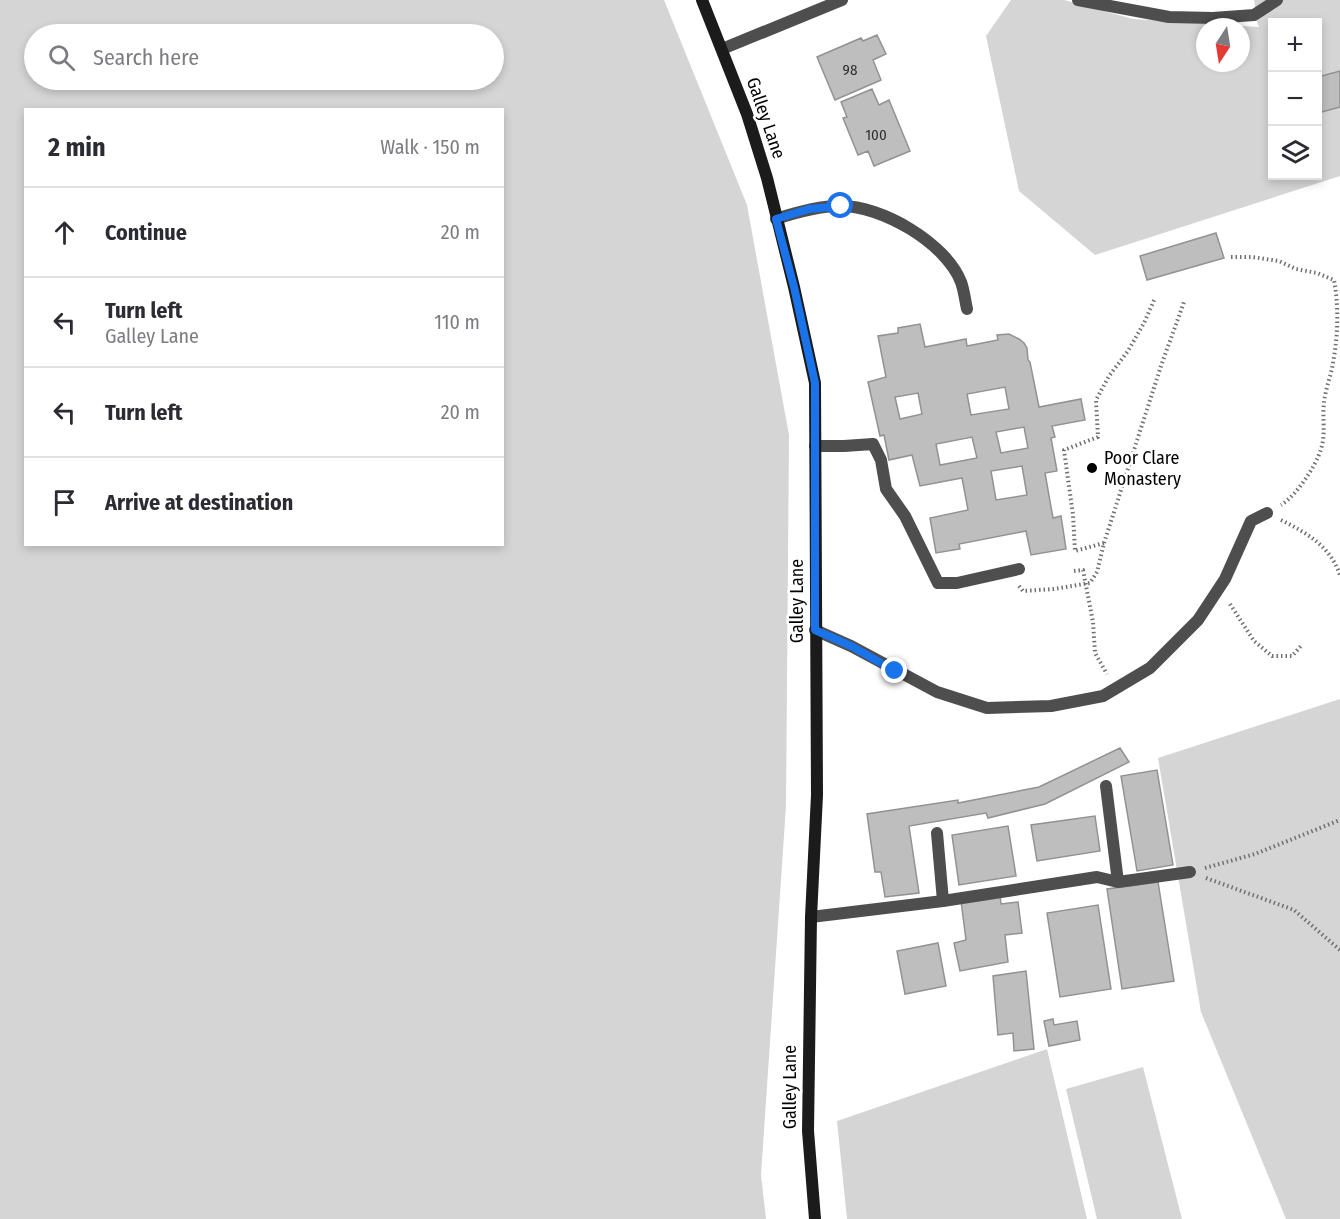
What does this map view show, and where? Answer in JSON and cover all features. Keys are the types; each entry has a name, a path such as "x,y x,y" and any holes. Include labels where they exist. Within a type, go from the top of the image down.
{"street":[{"name":"Galley Lane","path":"702,0 747,114 767,178 815,383 817,795 811,917 808,1131 815,1219"}],"lane":[{"path":"722,49 842,0"},
{"path":"1078,0 1169,17 1213,18 1254,15 1277,0"},
{"path":"776,219 809,209 841,206 865,209 891,218 918,234 945,255 961,281 967,309"},
{"path":"815,446 873,444 881,460 886,489 905,516 938,583 957,583 1019,569"},
{"path":"815,630 851,646 937,692 987,708 1051,706 1103,696 1150,668 1198,620 1225,579 1251,521 1267,513"},
{"path":"1106,786 1118,882"},
{"path":"937,833 943,901"},
{"path":"811,917 943,901 1097,877 1118,882 1190,872"}],"path":[{"path":"1231,256 1279,261 1296,269 1317,273 1334,280 1336,291 1338,326 1324,403 1324,431 1321,449 1313,466 1288,501 1267,513"},
{"path":"1104,543 1075,551 1073,515 1064,450 1098,437 1096,400 1109,376 1128,351 1155,298"},
{"path":"1019,569 1017,584 1023,591 1090,583 1097,572 1104,543 1161,366 1184,302"},
{"path":"1267,513 1310,536 1328,551 1340,575"},
{"path":"1074,571 1083,570 1093,622 1095,653 1105,672 1118,686"},
{"path":"1217,590 1232,606 1254,641 1272,656 1292,656 1301,646"},
{"path":"1190,872 1255,854 1340,820"},
{"path":"1190,872 1294,910 1340,950"}],"shaded area":[{"path":"0,0 664,0 747,205 789,435 786,806 761,1175 766,1219 0,1219"},
{"path":"1011,0 1064,0 1133,19 1196,23 1196,72 1250,72 1250,26 1259,27 1254,15 1256,14 1254,0 1340,0 1340,176 1095,255 1019,191 986,36"},
{"path":"1340,699 1340,1219 1286,1219 1201,1012 1158,758"},
{"path":"1047,1049 1087,1219 847,1219 837,1121"},
{"path":"1143,1067 1182,1219 1097,1219 1066,1089"}],"building":[{"path":"877,35 886,54 873,60 881,80 835,100 817,57 861,38 863,41"},
{"path":"1340,71 1340,107 1322,112 1322,76"},
{"path":"872,89 879,105 889,100 910,151 874,166 868,151 858,155 843,118 847,117 841,102"},
{"path":"1216,233 1224,258 1147,280 1140,256"},
{"name":"Poor Clare Monastery","path":"920,324 925,347 966,339 967,346 998,340 997,335 1009,334 1019,339 1027,348 1039,407 1081,399 1085,420 1052,426 1055,437 1051,438 1057,471 1045,473 1053,518 1061,516 1066,549 1031,555 1026,531 959,544 960,549 936,553 930,518 968,510 962,478 920,486 912,455 889,460 884,435 880,436 868,382 886,377 878,336 898,333 898,328","holes":["1005,387 1009,409 971,415 967,394","918,393 922,414 900,419 895,397","1024,427 1028,448 1001,453 996,432","972,437 977,458 940,465 936,444","1022,466 1027,495 996,500 991,471"]},
{"path":"1120,748 1129,762 1045,804 988,818 986,813 909,826 919,893 885,897 881,872 875,872 867,814 958,800 958,803 1039,787"},
{"path":"1157,770 1173,865 1137,871 1121,776"},
{"path":"1095,816 1100,851 1037,861 1031,825"},
{"path":"1008,826 1016,876 959,885 952,835"},
{"path":"1158,882 1174,981 1122,989 1107,889"},
{"path":"1000,895 1001,904 1018,902 1022,933 1005,935 1008,962 960,971 954,943 966,940 961,901"},
{"path":"1098,905 1111,989 1060,997 1047,913"},
{"path":"938,943 946,986 905,994 897,951"},
{"path":"1026,971 1034,1049 1014,1051 1013,1033 998,1035 993,976"},
{"path":"1053,1019 1054,1025 1077,1021 1080,1040 1049,1046 1044,1021"}],"place":[{"name":"Poor Clare Monastery","path":"1092,468"}],"route":[{"path":"841,206 809,209 776,219 815,383 815,630 851,646 895,671"}]}
